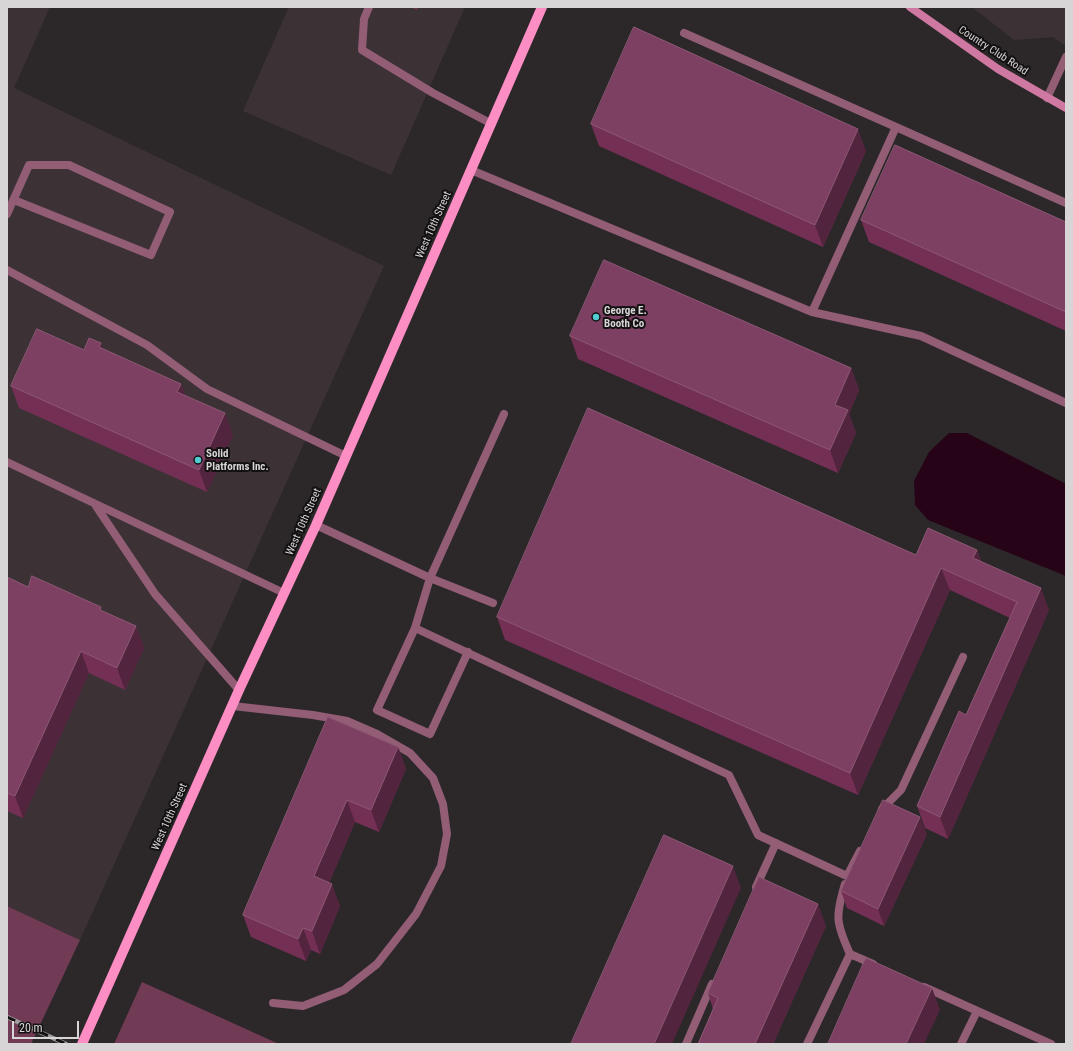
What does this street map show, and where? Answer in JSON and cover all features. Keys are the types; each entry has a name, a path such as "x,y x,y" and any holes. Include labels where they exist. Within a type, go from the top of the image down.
{"main road":[{"name":"West 10th Street","path":"82,1044 232,706 316,525 542,7"},
{"name":"Country Club Road","path":"910,7 972,52 1066,108"}],"street":[{"path":"369,7 364,19 362,50 433,93 492,124"},
{"path":"684,33 1066,203"},
{"path":"1047,98 1066,57"},
{"path":"812,312 896,127"},
{"path":"7,214 29,165 68,165 170,212 152,255 14,200"},
{"path":"471,170 812,312 921,336 1066,403"},
{"path":"7,270 147,345 207,390 346,456"},
{"path":"468,652 430,734 377,710 415,628 430,578 504,414"},
{"path":"7,462 96,506 284,593"},
{"path":"96,506 155,594 240,690"},
{"path":"316,525 430,578 493,603"},
{"path":"415,628 729,774 758,834 847,876"},
{"path":"878,817 881,810 901,790 963,657"},
{"path":"232,706 313,715 347,722 377,734 410,753 433,778 443,804 447,834 441,866 416,914 377,964 344,990 303,1006 273,1003"},
{"path":"753,893 776,843"},
{"path":"864,843 847,876 838,909 840,931 850,954 878,967"},
{"path":"808,1044 850,954"},
{"path":"686,1044 715,978"},
{"path":"913,982 1051,1044"},
{"path":"961,1044 977,1011"}],"shaded area":[{"path":"7,7 50,7 14,88 384,266 80,940 7,906"},
{"path":"289,7 465,7 391,175 243,111"},
{"path":"972,7 1066,7 1066,46 1053,37 1014,40"},
{"path":"949,433 967,433 1066,484 1066,576 928,520 915,505 914,481 929,452"},
{"path":"7,906 80,940 31,1044 7,1044"},
{"path":"142,982 279,1044 114,1044"}],"building":[{"path":"634,27 858,129 815,225 591,124"},
{"path":"895,145 1066,222 1066,312 861,220"},
{"path":"604,260 851,368 835,405 848,410 830,450 570,336"},
{"path":"37,329 84,350 89,338 101,343 99,347 181,384 177,392 225,413 199,470 11,386"},
{"path":"588,408 916,555 928,528 977,550 973,558 1041,588 940,817 917,806 959,711 966,715 1017,602 941,568 850,773 497,617"},
{"path":"32,576 101,607 100,610 136,626 117,668 81,651 15,796 7,793 7,577 28,587"},
{"path":"328,717 398,747 371,810 347,800 314,876 332,884 312,931 303,928 298,939 243,915"},
{"path":"883,800 920,817 878,909 841,891"},
{"path":"664,835 733,866 654,1044 571,1044"},
{"path":"759,877 818,904 755,1044 698,1044 718,998 708,993"},
{"path":"866,958 932,988 906,1044 828,1044"}],"railway":[{"path":"7,1017 66,1044"}],"place":[{"name":"George E. Booth Co","path":"596,317"},
{"name":"Solid Platforms Inc.","path":"198,460"}]}
